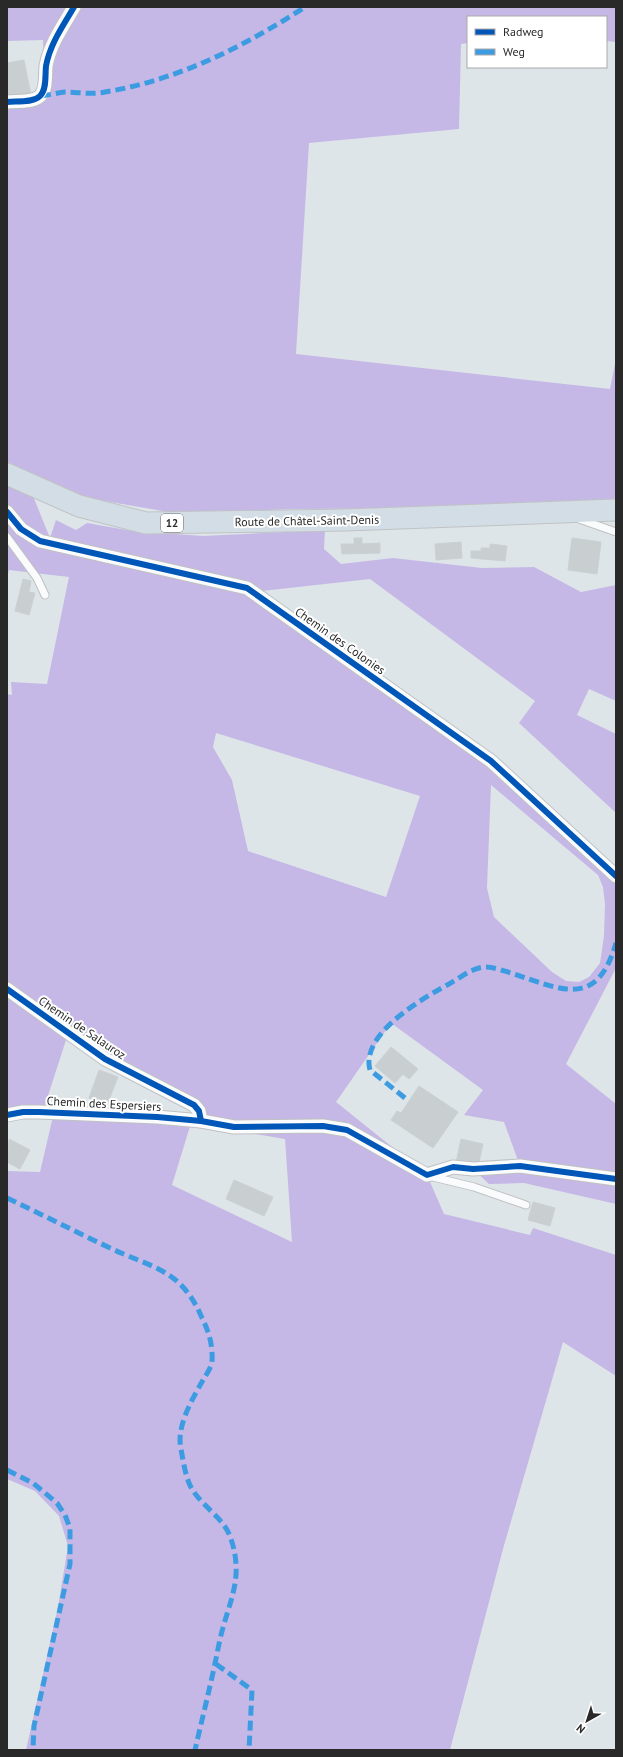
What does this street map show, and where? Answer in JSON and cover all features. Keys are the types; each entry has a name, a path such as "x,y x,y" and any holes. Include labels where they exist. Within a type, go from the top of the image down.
{"main road":[{"name":"Route de Châtel-Saint-Denis","path":"7,474 79,506 146,523 346,520 616,510"}],"street":[{"path":"7,102 33,100 41,96 43,92 46,67 52,48 74,7"},
{"name":"Chemin des Colonies","path":"7,512 21,529 40,541 247,588 491,761 616,876"},
{"name":"Chemin de Salauroz","path":"7,989 105,1059 194,1105 199,1111 201,1121"},
{"name":"Chemin des Espersiers","path":"7,1116 23,1112 39,1112 201,1121 234,1127 323,1126 347,1130 427,1175"},
{"path":"427,1175 453,1167 473,1169 520,1166 616,1179"}],"lane":[{"path":"562,513 616,532"},
{"path":"7,536 37,578 46,596"},
{"path":"427,1175 474,1187 526,1205"}],"shaded area":[{"path":"7,7 616,7 616,42 607,41 607,16 467,16 467,43 461,44 459,129 309,143 296,354 610,389 616,358 616,501 492,508 296,509 174,513 76,496 7,464 7,102 45,100 43,40 7,41"},
{"path":"7,485 33,496 50,538 56,520 76,530 87,523 132,531 203,536 325,530 324,549 341,564 393,558 482,568 534,567 581,592 616,585 616,701 589,689 577,715 616,734 616,813 519,723 535,701 370,579 262,591 500,761 616,867 616,968 566,1064 616,1104 616,1204 524,1183 489,1184 473,1169 520,1166 504,1122 464,1115 483,1090 391,1023 336,1102 427,1175 444,1214 530,1235 533,1228 616,1255 616,1376 563,1342 503,1549 450,1750 26,1750 58,1607 68,1546 59,1516 35,1491 7,1479 7,1171 40,1172 54,1112 190,1123 195,1112 98,1060 66,1040 44,1108 17,1106 7,1110 7,694 12,695 11,682 47,684 69,577 9,570 7,577","holes":["216,733 420,796 386,897 248,851 232,780 213,747","491,785 598,875 603,887 605,904 604,936 600,963 589,977 579,982 566,981 552,972 494,917 487,888","191,1123 285,1139 292,1242 172,1185"]}],"building":[{"path":"24,60 31,95 7,99 7,63"},
{"path":"354,538 362,538 362,544 380,543 380,553 342,554 341,544 354,544"},
{"path":"572,538 601,542 597,574 568,570"},
{"path":"461,542 462,558 436,560 435,544"},
{"path":"490,544 507,546 505,561 471,558 471,551 481,551 481,548 490,548"},
{"path":"23,579 31,581 29,592 35,593 29,615 15,611"},
{"path":"391,1047 418,1069 409,1079 403,1074 395,1083 375,1066"},
{"path":"99,1070 118,1077 107,1105 89,1098"},
{"path":"419,1086 458,1112 433,1148 391,1120 397,1111 401,1113"},
{"path":"9,1139 30,1150 20,1169 7,1162"},
{"path":"461,1139 483,1144 478,1167 456,1163"},
{"path":"234,1180 273,1197 264,1216 226,1199"},
{"path":"533,1202 555,1208 550,1226 528,1220"}],"marked path":[{"path":"41,96 65,92 100,93 132,87 158,79 209,60 234,48 282,22 305,7"},
{"path":"405,1098 370,1070 369,1057 374,1043 384,1031 410,1008 467,973 483,967 499,969 546,985 562,988 576,989 588,986 599,978 608,964 616,943"},
{"path":"7,1198 151,1266 174,1279 194,1301 209,1334 212,1350 212,1362 210,1369 186,1413 181,1431 181,1449 186,1475 193,1491 228,1531 235,1554 236,1568 233,1592 222,1630 195,1750"},
{"path":"7,1470 33,1483 57,1503 65,1515 70,1528 70,1564 34,1726 33,1750"},
{"path":"216,1664 252,1690 249,1750"}],"cycle path":[{"path":"7,102 33,100 40,96 45,86 46,66 51,50 57,35 74,7"},
{"path":"7,512 21,529 40,541 247,588 491,761 616,876"},
{"path":"7,989 105,1059 194,1105 199,1111 201,1121"},
{"path":"7,1115 23,1112 39,1112 157,1117 201,1121 234,1127 323,1126 347,1130 427,1175 453,1167 473,1169 520,1166 616,1179"}]}
